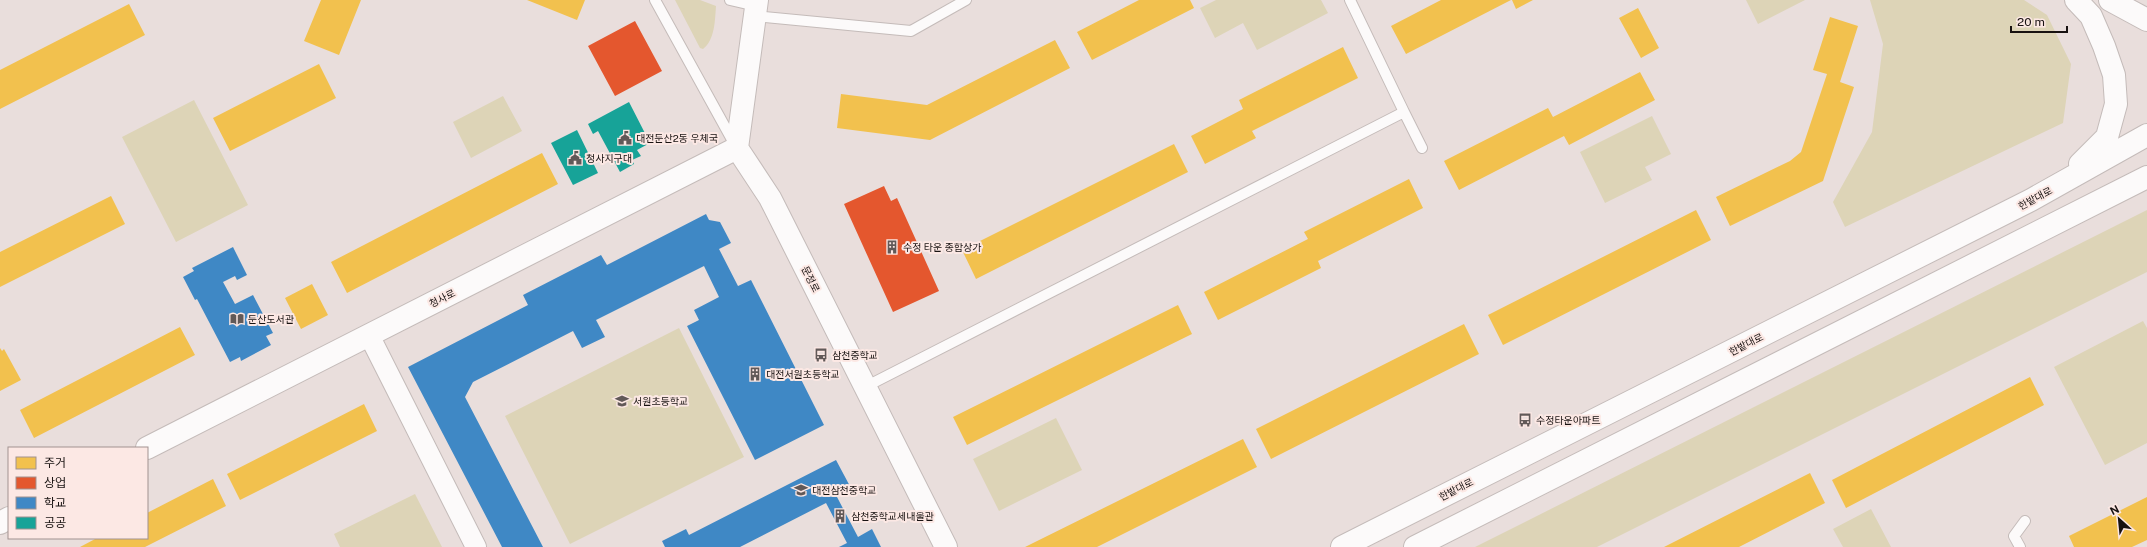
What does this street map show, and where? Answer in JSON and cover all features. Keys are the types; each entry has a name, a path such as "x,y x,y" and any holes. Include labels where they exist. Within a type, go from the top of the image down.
{"main road":[{"path":"2031,200 2084,161 2107,137 2116,104 2114,74 2104,46 2091,16 2076,0"},
{"path":"2110,0 2147,20"},
{"path":"737,148 756,7"},
{"name":"한밭대로","path":"1342,547 2031,200 2147,135"},
{"name":"청사로","path":"148,447 737,148"},
{"name":"문정로","path":"737,148 770,198 946,547"},
{"path":"1415,547 2147,177"}],"street":[{"path":"369,335 476,547"}],"lane":[{"path":"655,0 737,148"},
{"path":"730,0 756,7 911,31 966,0"},
{"path":"1350,0 1422,148"},
{"path":"865,386 1404,112"},
{"path":"2020,547 2014,536 2025,521"}],"shaded area":[{"path":"675,0 700,0 716,6 715,23 712,35 707,45 703,49 700,48"},
{"path":"1216,0 1321,0 1328,13 1257,50 1243,23 1215,38 1200,8"},
{"path":"1746,0 1805,0 1758,24"},
{"path":"1870,0 2024,0 2047,15 2071,64 2063,123 1845,227 1833,202 1872,132 1883,44"},
{"path":"503,96 522,131 471,158 453,122"},
{"path":"194,100 248,205 176,242 122,137"},
{"path":"1652,116 1671,154 1645,167 1652,180 1605,203 1580,152"},
{"path":"2147,210 2147,272 1597,547 1475,547"},
{"path":"2143,321 2147,328 2147,443 2105,465 2054,367"},
{"path":"679,328 744,457 570,544 505,416"},
{"path":"1056,418 1082,470 999,511 973,459"},
{"path":"415,494 442,547 340,547 334,534"},
{"path":"1871,509 1891,547 1843,547 1833,529"}],"building: 주거":[{"path":"321,0 361,0 339,55 304,41"},
{"path":"527,0 585,0 577,20"},
{"path":"1139,0 1190,0 1194,8 1092,60 1077,32"},
{"path":"1441,0 1511,0 1406,54 1391,26"},
{"path":"1512,0 1533,0 1516,9"},
{"path":"129,4 145,35 0,109 0,70"},
{"path":"1638,8 1659,48 1641,58 1619,18"},
{"path":"1830,17 1858,26 1840,82 1854,87 1823,181 1730,226 1716,197 1790,161 1801,152 1827,74 1813,70"},
{"path":"1055,40 1070,68 930,140 837,128 841,94 927,105"},
{"path":"1343,47 1358,78 1252,131 1256,138 1205,164 1191,136 1243,109 1239,100"},
{"path":"319,64 336,98 230,151 213,118"},
{"path":"1640,72 1655,100 1569,145 1564,136 1459,190 1444,161 1548,108 1553,117"},
{"path":"1174,144 1188,172 976,279 962,250"},
{"path":"542,153 558,184 347,293 331,262"},
{"path":"1409,179 1423,208 1318,261 1321,268 1218,320 1204,292 1308,239 1304,232"},
{"path":"111,196 125,224 0,287 0,252"},
{"path":"1696,210 1711,240 1503,345 1488,315"},
{"path":"312,284 328,315 301,329 285,298"},
{"path":"1178,305 1192,334 967,445 953,417"},
{"path":"1464,324 1479,354 1271,459 1256,429"},
{"path":"180,327 195,355 34,438 20,410"},
{"path":"0,348 2,351 4,349 21,380 0,391"},
{"path":"2030,377 2044,405 1846,508 1832,480"},
{"path":"364,404 377,431 240,500 227,474"},
{"path":"1243,439 1257,467 1097,547 1025,547"},
{"path":"1810,473 1825,503 1739,547 1664,547"},
{"path":"213,479 226,506 145,547 80,547 95,539 148,539 148,512"},
{"path":"2147,497 2147,540 2132,547 2074,547 2069,536"}],"building: 상업":[{"path":"635,21 662,71 615,96 588,46"},
{"name":"수정 타운 종합상가","path":"884,186 891,201 897,198 939,291 893,312 844,204"}],"building: 학교":[{"name":"대전서원초등학교","path":"706,214 709,220 720,222 731,243 719,249 738,286 751,280 824,425 755,460 687,326 699,320 694,310 719,297 704,266 596,320 605,337 582,348 573,331 473,382 465,397 543,547 502,547 408,367 528,305 523,295 601,255 607,265"},
{"name":"둔산도서관","path":"233,247 247,275 237,280 235,276 223,282 235,304 253,295 273,333 266,336 271,345 241,361 240,357 230,362 197,299 195,300 183,277 194,271 192,268"},
{"path":"836,460 852,490 837,497 858,537 872,529 881,547 839,547 847,543 826,503 740,547 665,547 662,541 686,529 689,535"}],"building: 공공":[{"name":"대전둔산2동 우체국","path":"629,102 650,143 637,150 641,156 632,160 634,164 620,172 598,131 593,134 588,124"},
{"name":"청사지구대","path":"577,130 598,173 573,185 551,143"}],"place":[{"name":"대전둔산2동 우체국","path":"625,138"},
{"name":"청사지구대","path":"575,158"},
{"name":"수정 타운 종합상가","path":"892,247"},
{"name":"둔산도서관","path":"237,319"},
{"name":"삼천중학교","path":"821,355"},
{"name":"대전서원초등학교","path":"755,374"},
{"name":"서원초등학교","path":"622,401"},
{"name":"수정타운아파트","path":"1525,420"},
{"name":"대전삼천중학교","path":"801,490"},
{"name":"삼천중학교세내울관","path":"840,516"}]}
